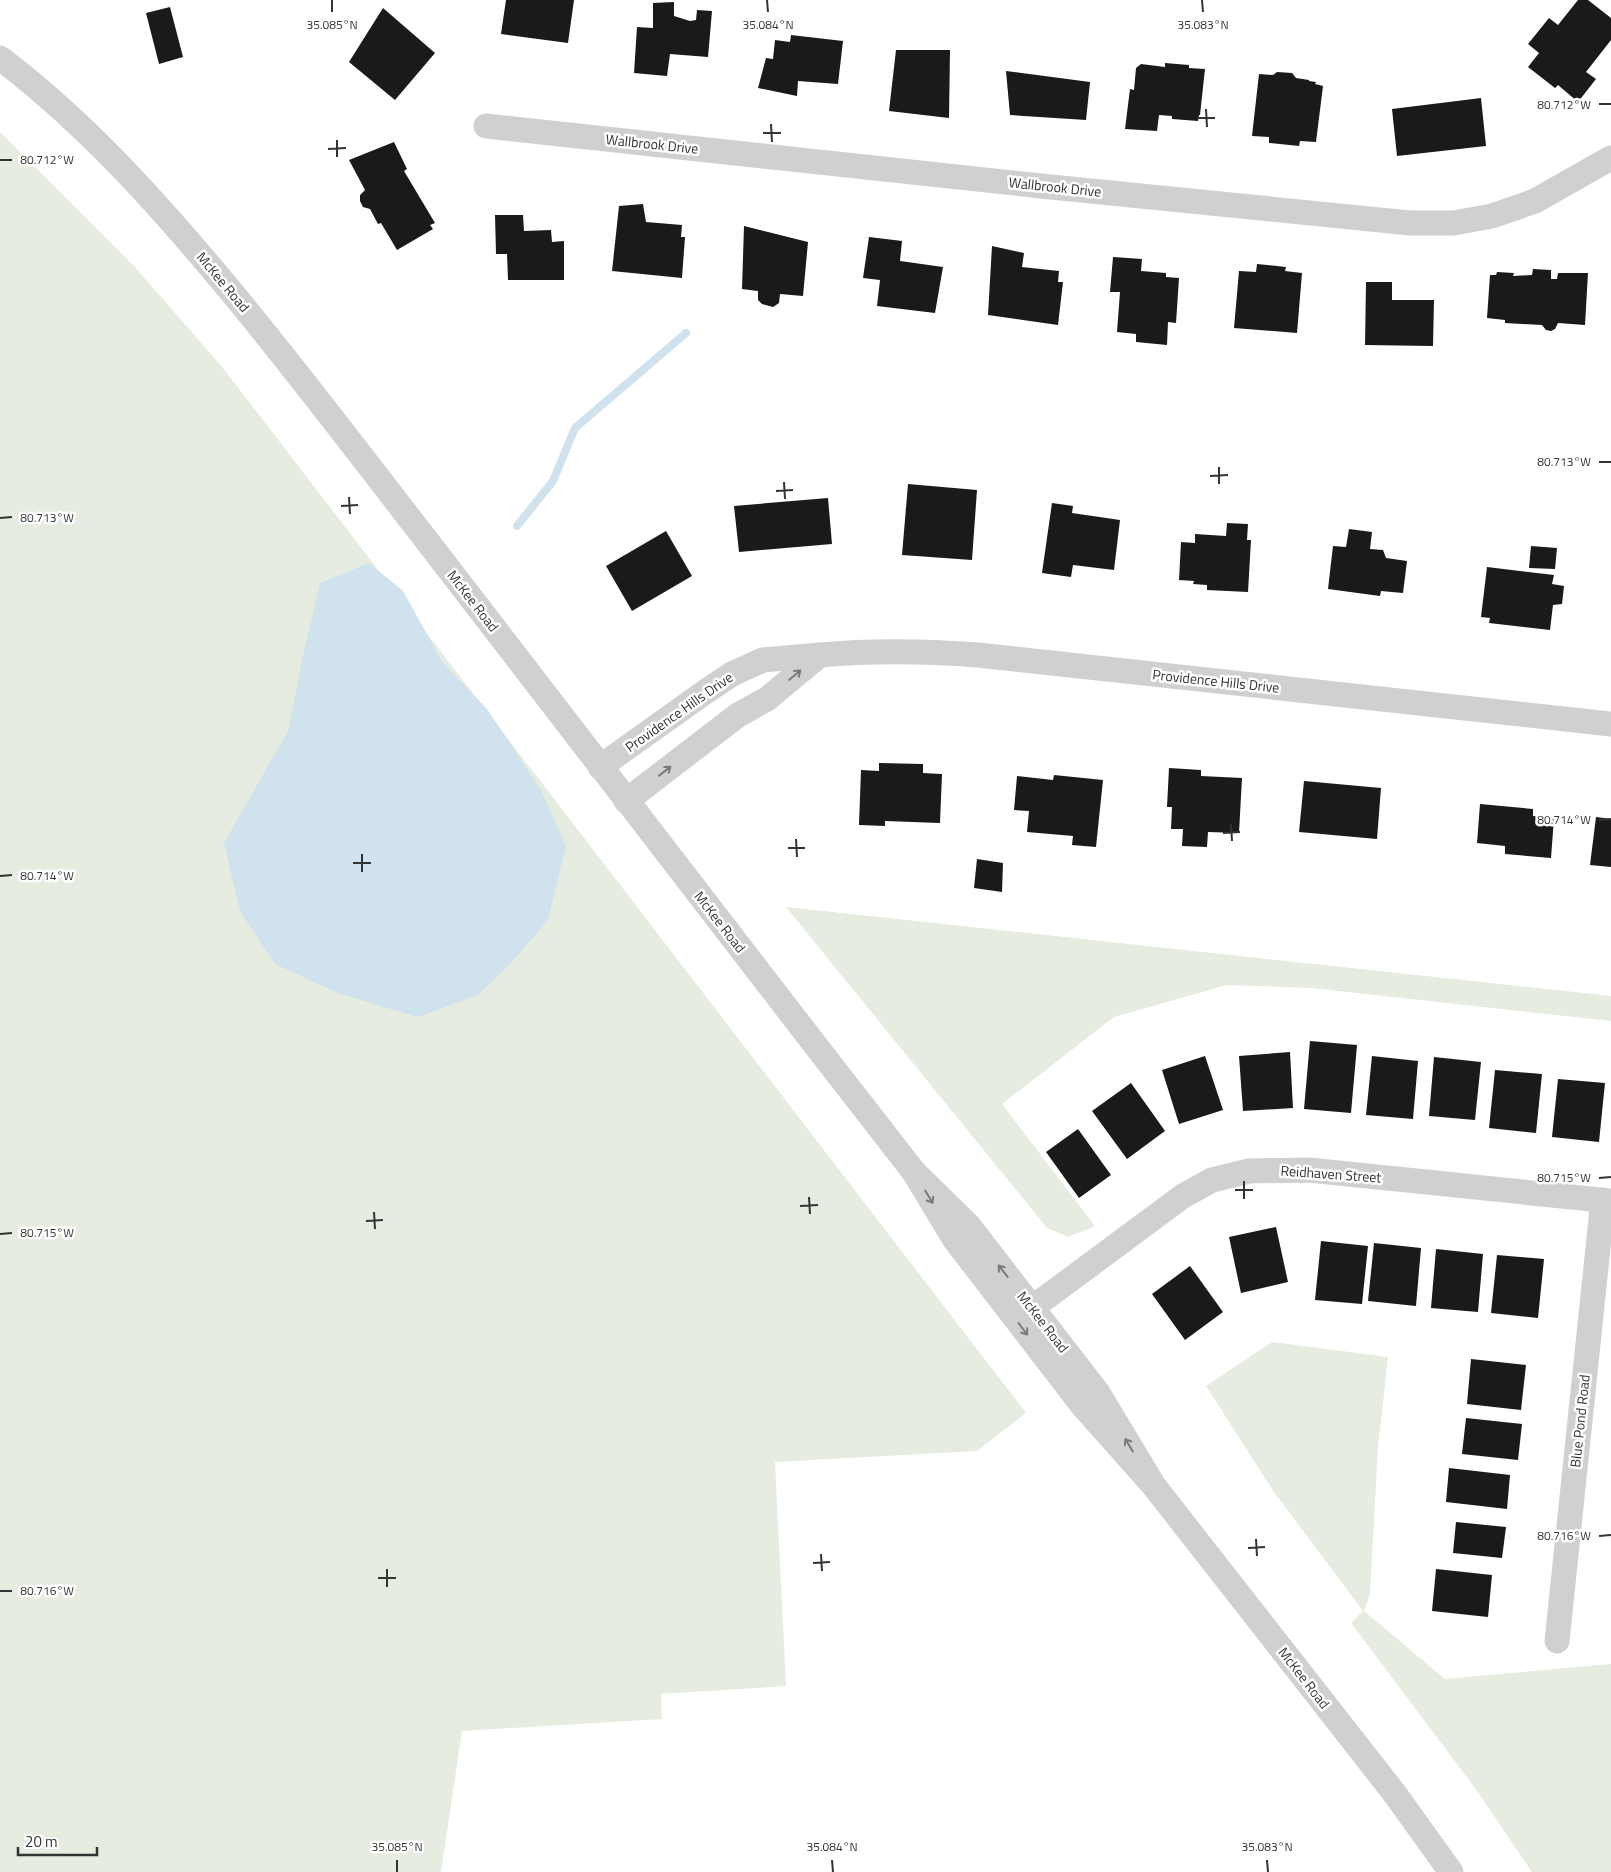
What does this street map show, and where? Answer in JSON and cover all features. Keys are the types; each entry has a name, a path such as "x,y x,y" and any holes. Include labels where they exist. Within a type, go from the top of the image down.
{"street":[{"name":"McKee Road","path":"0,58 72,119 139,184 287,359 914,1172 961,1248 1082,1405 1154,1486 1395,1794 1452,1872"},
{"name":"Wallbrook Drive","path":"486,126 1031,185 1410,223 1454,223 1492,216 1535,201 1610,161"},
{"name":"Providence Hills Drive","path":"600,767 732,674 763,660 856,652 923,651 978,655 1611,724"},
{"path":"626,801 738,715 767,699 820,655"},
{"name":"Reidhaven Street","path":"1032,1308 1183,1196 1212,1180 1249,1170 1309,1170 1607,1201"},
{"name":"McKee Road","path":"914,1172 969,1226 1098,1393 1154,1486"},
{"name":"Blue Pond Road","path":"1557,1642 1607,1201"}],"shaded area":[{"path":"0,132 135,267 223,368 1026,1413 977,1451 775,1462 786,1686 661,1694 662,1719 462,1731 441,1872 0,1872"},
{"path":"786,907 1611,996 1611,1021 1311,988 1227,985 1114,1017 1002,1104 1095,1226 1068,1237 1047,1228"},
{"path":"1272,1342 1388,1357 1378,1447 1370,1594 1364,1611 1445,1679 1611,1664 1611,1872 1532,1872 1475,1788 1351,1623 1363,1611 1274,1492 1206,1386"}],"water":[{"path":"369,563 403,591 443,663 487,709 541,790 566,846 548,920 511,963 478,995 418,1017 340,994 275,964 240,911 224,843 289,729 302,660 320,583"}],"building":[{"path":"506,0 574,0 568,43 501,34"},
{"path":"1578,0 1588,0 1611,18 1611,40 1586,72 1596,79 1578,102 1558,85 1555,88 1528,67 1539,53 1528,44 1549,18 1558,25"},
{"path":"674,2 674,16 690,21 696,20 697,10 712,11 708,57 670,54 667,76 634,73 637,27 653,28 653,3"},
{"path":"170,7 183,57 159,64 146,13"},
{"path":"383,8 435,53 395,100 349,62"},
{"path":"791,35 843,41 838,84 798,81 797,96 758,88 766,58 773,59 775,40 790,42"},
{"path":"896,50 950,50 949,118 889,111"},
{"path":"1165,63 1189,65 1189,68 1205,69 1198,121 1172,119 1172,116 1159,115 1157,131 1125,129 1130,89 1134,90 1136,68 1141,64 1165,67"},
{"path":"1006,71 1090,82 1086,120 1010,115"},
{"path":"1277,72 1292,73 1296,78 1316,82 1315,84 1323,86 1316,142 1300,141 1299,146 1269,143 1269,137 1252,136 1259,74 1273,75"},
{"path":"1481,98 1486,146 1397,156 1392,109"},
{"path":"394,142 407,169 404,171 435,223 430,225 433,229 397,250 381,223 378,224 370,209 363,207 360,195 365,190 349,160"},
{"path":"643,204 646,222 682,225 681,237 685,237 682,278 612,271 619,206"},
{"path":"495,215 523,215 524,231 551,230 552,242 564,241 564,280 508,280 507,254 496,254"},
{"path":"744,226 808,242 803,296 780,294 779,303 773,307 762,304 758,300 758,291 742,289"},
{"path":"869,237 902,241 900,261 943,267 935,313 877,306 880,280 863,278"},
{"path":"992,246 1024,253 1022,267 1059,271 1058,282 1063,282 1058,325 988,315"},
{"path":"1113,257 1142,259 1141,271 1166,273 1166,277 1179,278 1176,323 1168,322 1167,345 1136,342 1136,334 1117,332 1120,292 1110,292"},
{"path":"1257,264 1286,267 1285,271 1302,273 1297,333 1234,328 1239,271 1256,272"},
{"path":"1533,269 1551,270 1551,279 1557,279 1558,273 1588,273 1585,325 1558,323 1555,329 1551,331 1546,330 1542,325 1505,323 1505,320 1487,318 1490,275 1496,275 1497,272 1514,273 1513,276 1532,275"},
{"path":"1366,282 1392,282 1392,300 1434,300 1433,346 1365,345"},
{"path":"908,484 977,490 972,560 902,555"},
{"path":"828,498 832,544 739,552 734,506"},
{"path":"1052,503 1073,506 1072,513 1120,520 1114,570 1073,565 1071,577 1042,573"},
{"path":"1227,523 1248,524 1247,540 1251,540 1248,592 1207,590 1207,585 1193,584 1194,581 1179,580 1181,542 1195,543 1195,534 1226,536"},
{"path":"1349,529 1372,532 1370,549 1383,550 1386,558 1407,561 1403,593 1381,591 1380,596 1328,589 1333,546 1346,547"},
{"path":"666,531 692,576 632,611 606,566"},
{"path":"1531,546 1557,548 1555,569 1529,568"},
{"path":"1487,567 1554,575 1552,584 1564,586 1562,604 1553,605 1550,630 1489,623 1490,618 1481,617"},
{"path":"879,763 923,764 923,773 942,774 940,823 885,821 885,826 859,825 861,770 879,771"},
{"path":"1169,768 1201,770 1201,776 1242,778 1239,833 1208,832 1207,847 1182,846 1183,829 1171,829 1172,807 1167,807"},
{"path":"1054,775 1103,780 1096,847 1072,845 1073,836 1027,832 1029,811 1014,810 1017,776 1053,780"},
{"path":"1304,781 1381,788 1377,839 1299,832"},
{"path":"1480,804 1533,809 1533,816 1554,818 1551,858 1505,854 1505,846 1477,843"},
{"path":"1596,817 1611,819 1611,867 1590,865"},
{"path":"977,859 1003,863 1002,892 974,888"},
{"path":"1310,1041 1357,1045 1351,1113 1304,1109"},
{"path":"1290,1052 1293,1108 1243,1111 1239,1056"},
{"path":"1205,1056 1223,1110 1179,1124 1162,1070"},
{"path":"1372,1056 1418,1061 1413,1119 1366,1115"},
{"path":"1434,1057 1481,1062 1475,1120 1429,1116"},
{"path":"1495,1070 1542,1074 1536,1133 1489,1128"},
{"path":"1558,1079 1605,1083 1599,1142 1552,1137"},
{"path":"1131,1083 1165,1131 1127,1159 1092,1111"},
{"path":"1078,1129 1111,1175 1079,1198 1046,1152"},
{"path":"1276,1227 1288,1282 1241,1293 1229,1237"},
{"path":"1321,1241 1368,1246 1362,1304 1315,1300"},
{"path":"1374,1243 1421,1248 1416,1306 1368,1301"},
{"path":"1436,1249 1483,1254 1478,1312 1431,1308"},
{"path":"1497,1255 1544,1259 1538,1318 1491,1313"},
{"path":"1190,1266 1223,1312 1185,1340 1152,1294"},
{"path":"1471,1359 1526,1365 1521,1410 1467,1404"},
{"path":"1466,1418 1522,1424 1518,1460 1462,1454"},
{"path":"1449,1468 1510,1475 1507,1509 1446,1502"},
{"path":"1456,1522 1506,1527 1502,1558 1453,1553"},
{"path":"1436,1569 1492,1575 1488,1617 1432,1611"}],"waterway":[{"path":"517,526 553,481 575,428 686,333"}]}
